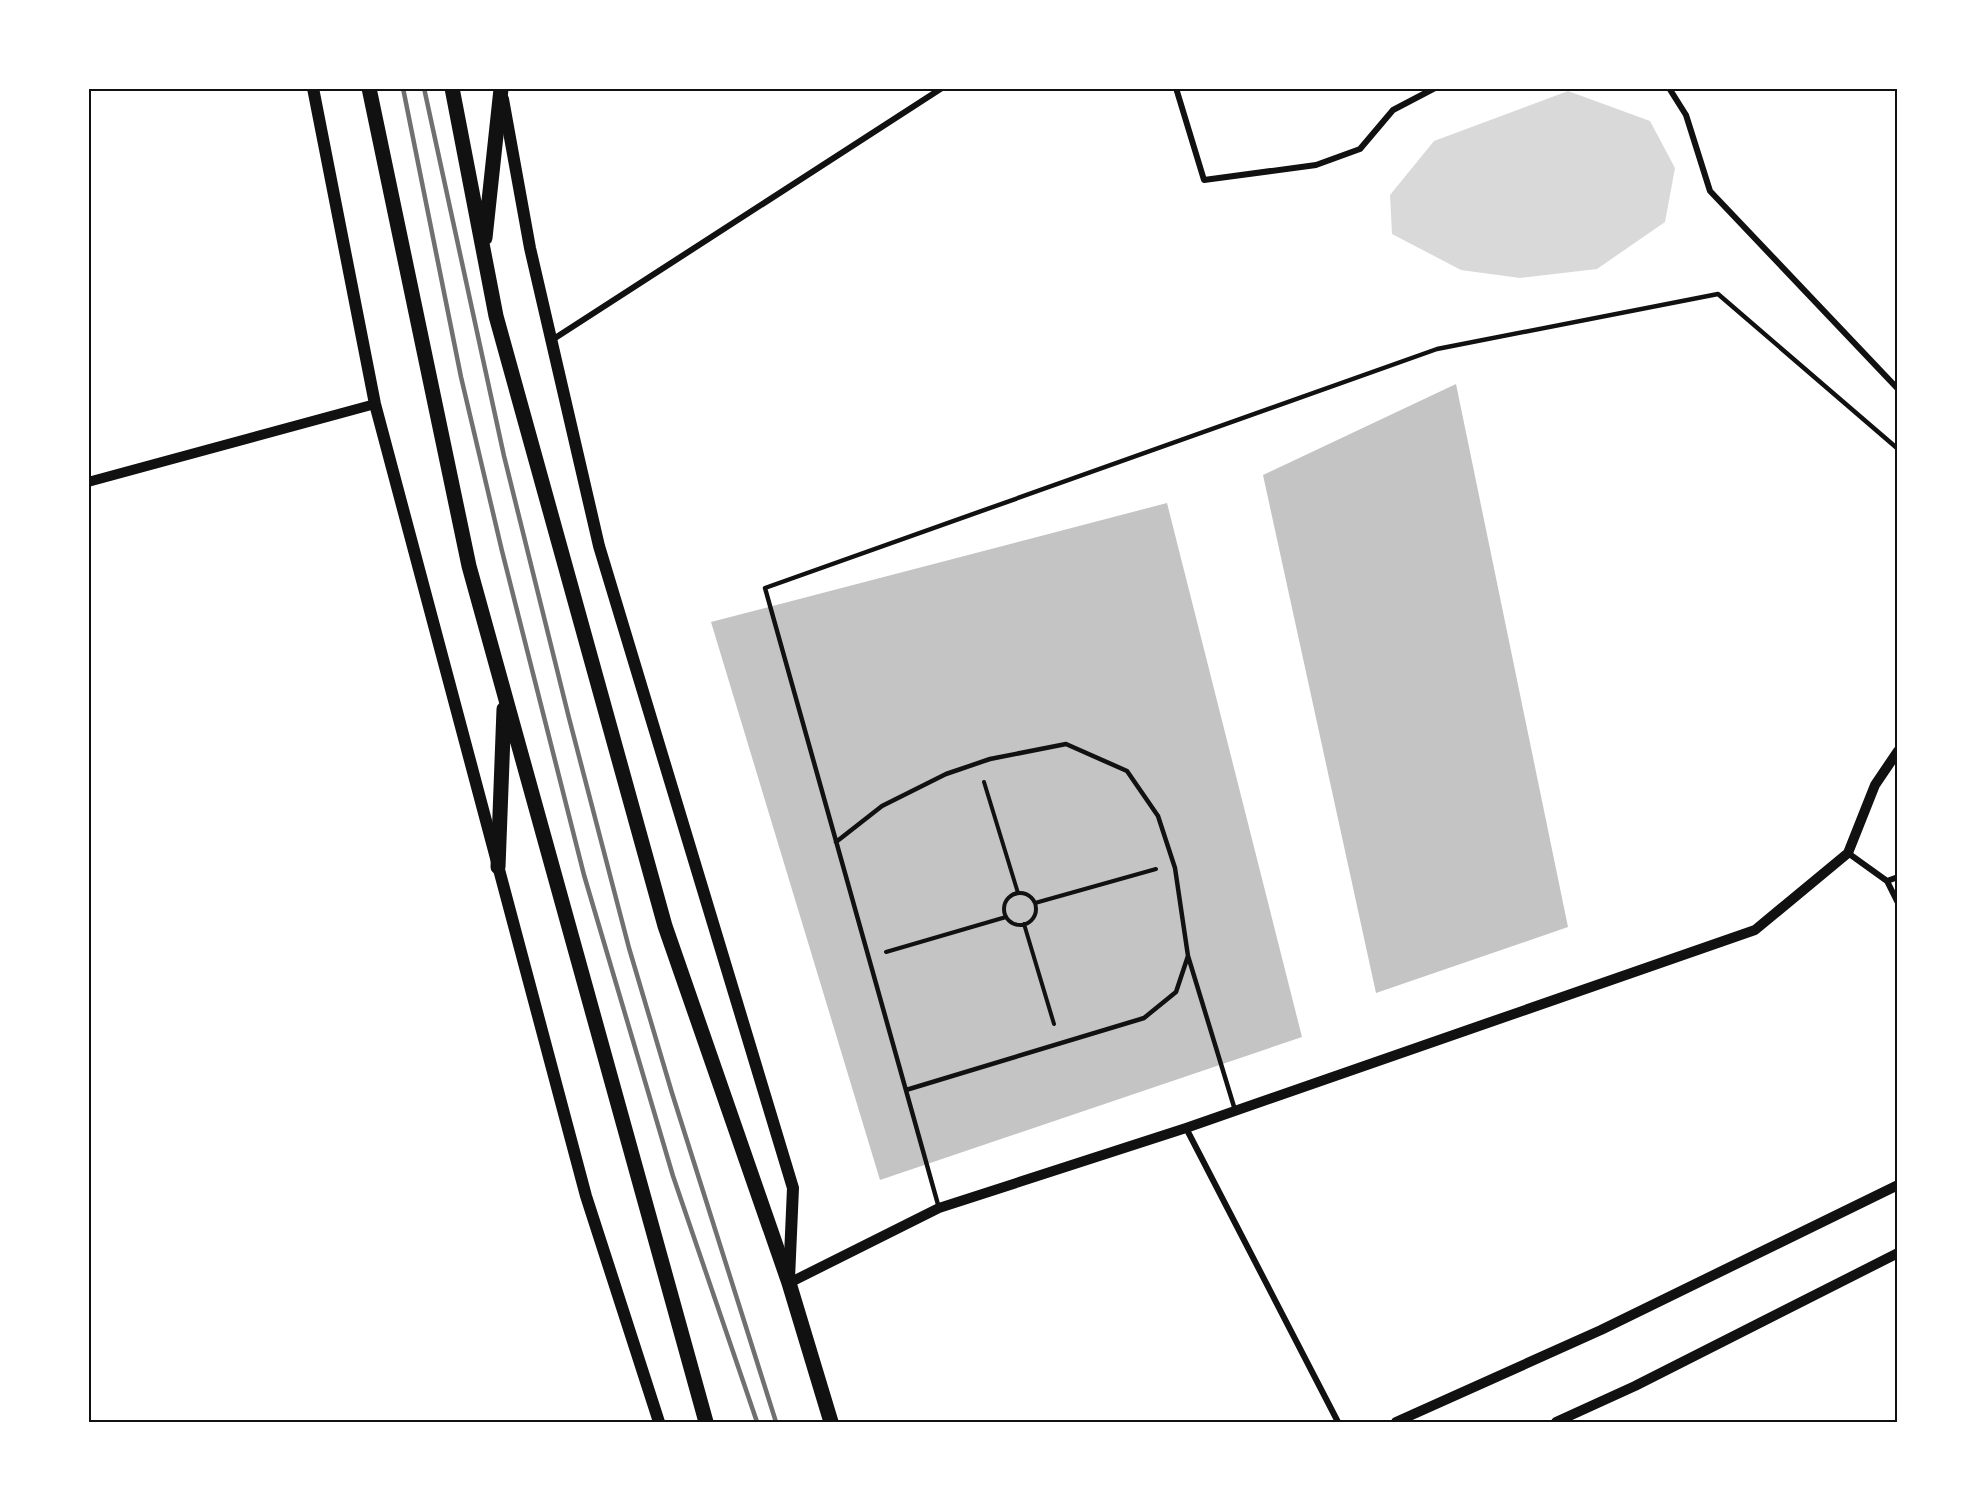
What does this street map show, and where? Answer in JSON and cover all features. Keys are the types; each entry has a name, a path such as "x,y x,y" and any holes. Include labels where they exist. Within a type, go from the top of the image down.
{"main road":[{"path":"313,88 375,404 586,1196 659,1422"},
{"path":"369,88 469,566 706,1422"},
{"path":"452,88 496,316 665,926 789,1283 831,1422"},
{"path":"483,256 501,89"},
{"path":"501,89 530,248 599,546 793,1188 789,1283"},
{"path":"498,867 504,694"}],"street":[{"path":"551,341 942,88"},
{"path":"1176,88 1204,180 1316,165 1360,149 1393,110 1435,88"},
{"path":"1669,88 1686,115 1710,191 1898,389"},
{"path":"88,482 375,404"},
{"path":"789,1283 939,1208 1186,1128 1755,930 1848,853 1875,785 1898,751"},
{"path":"1848,853 1887,881 1898,903"},
{"path":"1887,881 1898,877"},
{"path":"1186,1128 1338,1422"},
{"path":"1396,1422 1601,1330 1898,1185"},
{"path":"1556,1422 1635,1386 1898,1254"}],"lane":[{"path":"939,1208 765,588 1437,349 1719,294 1898,449"},
{"path":"836,842 882,806 946,774 976,764 1066,744 1127,771 1158,816 1175,868 1188,956 1235,1110"},
{"path":"906,1089 1144,1018 1176,992 1188,956"}],"path":[{"path":"976,764 1018,893"},
{"path":"1035,903 1156,869 1175,868"},
{"path":"1018,893 1029,894 1036,908 1033,918 1024,924 1014,923 1006,917 1006,902 1009,897 1018,893"},
{"path":"868,957 1006,917"},
{"path":"1024,924 1060,1043"}],"shaded area":[{"path":"1568,91 1650,121 1675,168 1665,222 1597,269 1520,278 1461,270 1392,234 1390,195 1434,141"}],"building":[{"path":"1456,384 1568,927 1376,993 1263,475"},
{"path":"1167,503 1302,1037 880,1180 711,622"}],"railway":[{"path":"403,88 461,377 502,551 584,875 673,1176 757,1422"},
{"path":"424,88 504,456 629,948 672,1093 776,1422"}]}
